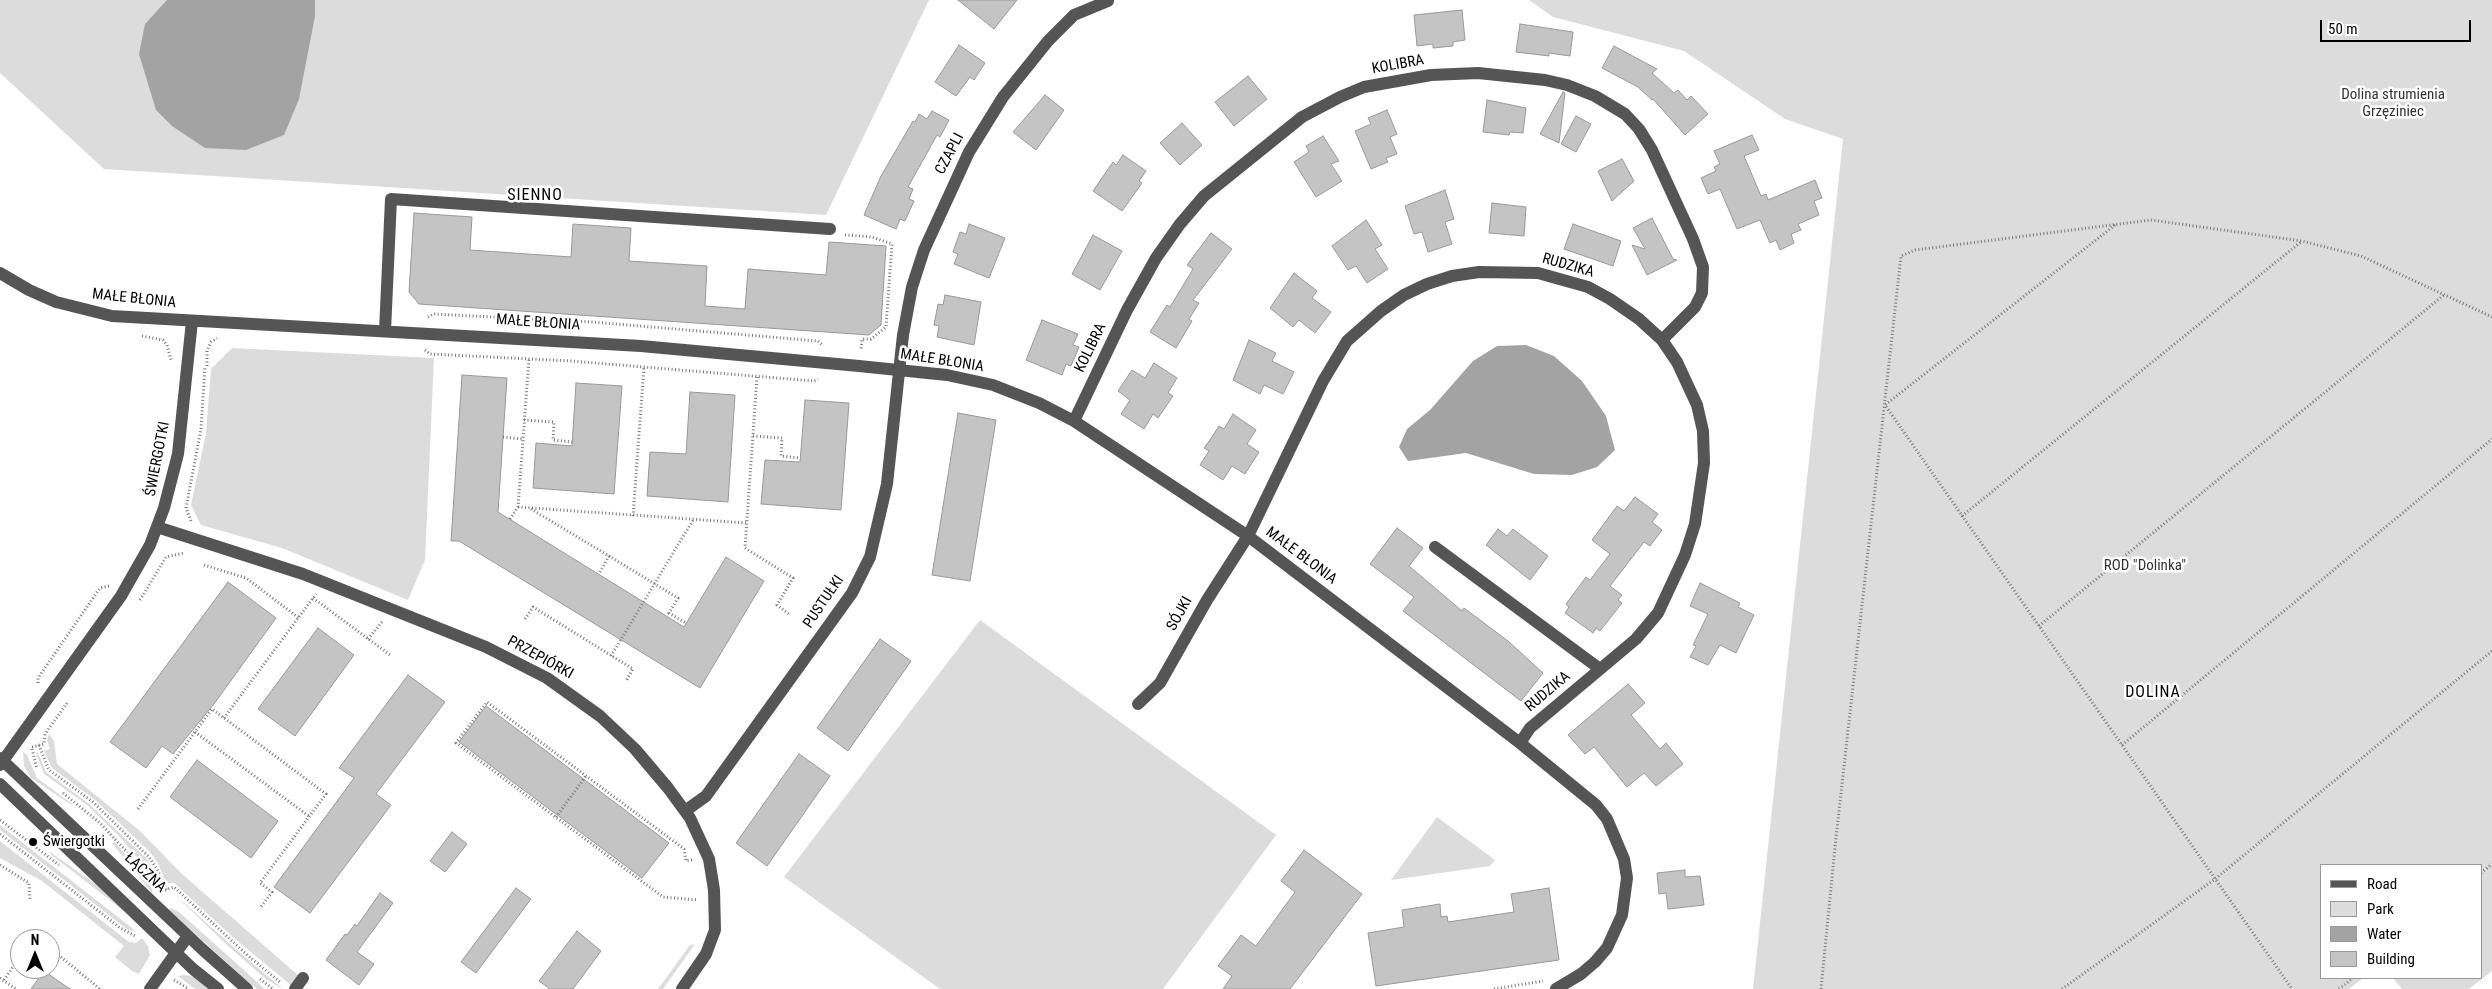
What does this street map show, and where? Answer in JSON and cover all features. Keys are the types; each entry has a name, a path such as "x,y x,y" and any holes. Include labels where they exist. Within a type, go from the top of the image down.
{"street":[{"name":"CZAPLI","path":"899,370 912,287 924,250 968,152 1003,97 1048,41 1074,15 1108,2"},
{"name":"KOLIBRA","path":"1074,421 1127,310 1156,258 1180,224 1204,196 1302,117 1364,87 1431,75 1478,73 1545,80 1567,85 1595,96 1625,114 1639,129 1652,150 1693,239 1703,268 1702,293 1695,307 1662,340"},
{"path":"385,331 391,198 830,229"},
{"name":"RUDZIKA","path":"1248,536 1323,381 1347,341 1381,311 1404,295 1452,276 1479,272 1538,273 1588,287 1639,319 1662,340 1689,384 1697,405 1703,431 1704,463 1695,524 1685,555 1658,613 1636,639 1530,728 1520,743"},
{"name":"MAŁE BŁONIA","path":"0,273 28,290 73,308 112,316 641,346 899,370 947,375 992,385 1039,403 1074,421 1248,536 1520,743 1596,806 1607,819 1618,840 1626,868 1626,895 1622,915 1612,939 1595,962 1569,983 1552,984"},
{"name":"ŚWIERGOTKI","path":"1,761 121,596 141,562 157,527 168,496 178,454 192,321"},
{"name":"PUSTUŁKI","path":"686,811 706,796 852,593 870,557 887,484 899,370"},
{"name":"PRZEPIÓRKI","path":"157,527 310,577 486,647 526,666 562,688 600,716 646,761 686,811 709,858 716,919 714,935 708,950 682,989"},
{"name":"SÓJKI","path":"1138,704 1160,683 1207,600 1248,536"},
{"name":"RUDZIKA","path":"1435,547 1600,669"},
{"name":"ŁĄCZNA","path":"1,761 247,989"},
{"path":"0,784 176,952 218,989"},
{"path":"150,989 188,936"},
{"path":"295,989 303,978"}],"path":[{"path":"1821,989 1837,827 1901,256 1915,250 2151,220 2302,241 2361,256 2492,317"},
{"path":"1885,405 2116,224"},
{"path":"830,229 829,234 872,237 892,244 886,327 871,340 862,339 860,353 866,354"},
{"path":"1962,516 2302,241"},
{"path":"2039,626 2444,295"},
{"path":"421,322 433,314 592,322 818,342 827,350"},
{"path":"150,319 150,331 162,334 171,341 174,354 200,356 196,429 188,469"},
{"path":"139,336 163,340 174,364"},
{"path":"207,366 207,351 211,342 220,336"},
{"path":"420,345 430,354 644,367 814,381 820,378"},
{"path":"510,519 518,507 529,359"},
{"path":"633,516 644,367"},
{"path":"758,377 745,548 793,578 777,605 789,614"},
{"path":"1885,405 2292,989"},
{"path":"524,420 554,422 553,440 572,442"},
{"path":"753,436 782,438 781,456 800,458"},
{"path":"503,438 523,439"},
{"path":"2122,745 2492,439"},
{"path":"518,507 747,523"},
{"path":"531,508 678,598 669,613 686,623"},
{"path":"611,656 692,520"},
{"path":"598,574 609,556"},
{"path":"204,564 246,578 298,618"},
{"path":"224,718 318,592 310,589"},
{"path":"313,598 390,655"},
{"path":"525,619 533,608 633,669 626,681"},
{"path":"368,639 384,618"},
{"path":"2062,989 2215,879 2492,651"},
{"path":"696,856 697,860 686,861 684,849 487,702 456,743 663,897 704,900"},
{"path":"138,809 212,709 326,794 260,883 272,892 260,908"},
{"path":"195,732 310,817"},
{"path":"37,740 37,746 49,770 93,802 150,857 158,871 164,890 174,887 246,954 282,984"},
{"path":"37,746 31,753 39,773"},
{"path":"556,817 586,776"},
{"path":"61,792 100,823 144,871"},
{"path":"0,834 119,927 130,935 138,935"},
{"path":"2482,872 2492,864"},
{"path":"0,865 29,883 30,900"},
{"path":"60,956 100,989"},
{"path":"10,969 2,979 16,989"},
{"path":"172,978 182,988 189,989"},
{"path":"2339,989 2352,979"},
{"path":"1494,989 1552,984"}],"green space":[{"path":"0,0 929,0 826,215 104,169 0,73"},
{"name":"ROD \"Dolinka\"","path":"1529,0 2492,0 2492,971 2482,979 2482,864 2320,864 2320,979 2362,979 2349,989 1753,989 1843,139 1785,119 1684,51 1553,17"},
{"path":"232,348 434,358 425,560 408,600 282,548 201,525 191,505 206,433 211,369"},
{"path":"980,620 1276,835 1163,989 940,989 784,877"},
{"path":"49,734 54,741 57,764 140,831 182,874 299,976 292,986 235,939 174,883 166,883 158,863 149,851 94,799 52,768 44,751 50,749 47,740"},
{"path":"23,752 27,755 37,778 73,806 31,778 24,766"},
{"path":"36,753 38,753 46,772 88,803 147,859 160,885 119,836 87,805 44,774"},
{"path":"1437,817 1495,860 1490,866 1391,880"},
{"path":"0,825 135,931 128,930 0,830"},
{"path":"0,841 129,942 136,943 142,938 148,946 150,955 139,974 132,971 115,957 124,946 42,881 0,858"},
{"path":"115,842 144,877 152,889 152,893 112,843"},
{"path":"49,853 97,885 129,915"},
{"path":"171,891 283,989 267,980 228,946"},
{"path":"171,908 179,912 265,989 257,989 236,971 169,910"},
{"path":"695,944 663,989 658,989 690,945"},
{"path":"178,976 194,977 208,989 195,989"},
{"name":"ROD \"Dolinka\"","path":"2394,979 2482,979 2469,989 2402,989"}],"water":[{"path":"167,0 315,0 315,16 299,99 284,135 246,150 205,148 172,126 156,110 139,54 145,24"},
{"path":"1526,345 1554,356 1582,381 1606,416 1615,450 1597,467 1572,475 1534,474 1466,453 1408,461 1399,447 1407,429 1430,410 1473,361 1497,346"}],"building":[{"path":"958,0 1017,0 994,29"},
{"path":"1462,10 1465,40 1453,42 1453,46 1433,48 1433,44 1417,46 1414,15"},
{"path":"1520,24 1573,32 1570,56 1549,53 1549,56 1516,52"},
{"path":"959,45 985,63 974,80 970,77 956,96 935,82"},
{"path":"1614,46 1657,69 1652,73 1674,93 1678,90 1687,100 1691,96 1708,114 1685,135 1653,99 1638,87 1602,68"},
{"path":"1248,76 1267,99 1234,126 1215,102"},
{"path":"1563,92 1565,93 1559,143 1540,134"},
{"path":"1045,95 1064,110 1036,150 1013,132"},
{"path":"1487,100 1526,108 1523,133 1510,132 1509,135 1483,132"},
{"path":"1387,110 1397,134 1390,137 1397,154 1386,158 1388,162 1371,169 1355,131 1371,124 1368,118"},
{"path":"932,111 949,120 940,137 937,135 908,187 913,189 909,199 914,201 905,221 900,219 896,229 864,215 881,176 913,121 915,122 919,114 927,119"},
{"path":"1576,116 1591,124 1576,152 1561,144"},
{"path":"1182,123 1202,145 1180,165 1160,143"},
{"path":"1752,135 1759,150 1744,156 1761,196 1766,194 1768,200 1815,180 1822,198 1814,201 1819,215 1798,224 1801,230 1791,234 1794,243 1780,250 1776,240 1770,243 1760,220 1737,229 1720,189 1708,194 1701,178 1716,171 1714,167 1720,164 1714,151"},
{"path":"1323,136 1339,161 1331,164 1342,181 1316,197 1294,162 1309,152 1306,146"},
{"path":"1123,155 1146,171 1139,181 1142,183 1122,211 1093,191 1113,162 1116,165"},
{"path":"1622,159 1634,181 1612,201 1598,171"},
{"path":"1445,190 1454,219 1445,222 1452,244 1428,252 1422,232 1414,234 1405,206"},
{"path":"1492,203 1526,207 1524,236 1489,233"},
{"path":"414,213 472,217 470,250 571,257 573,224 631,228 629,261 707,266 705,306 745,309 748,269 826,275 829,242 886,246 881,325 869,335 419,304 409,292"},
{"path":"1652,218 1673,259 1677,260 1647,275 1632,245 1645,249 1633,228"},
{"path":"1366,220 1382,245 1375,249 1388,269 1367,283 1356,266 1348,270 1332,246"},
{"path":"969,224 1005,238 989,278 954,264 958,254 953,252 960,232 966,234"},
{"path":"1573,224 1621,241 1613,266 1564,249"},
{"path":"1211,233 1232,249 1193,300 1199,303 1189,319 1192,321 1176,348 1150,332 1167,305 1170,307 1193,269 1187,265"},
{"path":"1093,235 1122,251 1100,290 1072,274"},
{"path":"1294,273 1317,291 1312,298 1331,312 1315,333 1299,320 1293,327 1270,308"},
{"path":"945,295 981,302 974,345 937,337 939,326 934,325 938,304 943,305"},
{"path":"1042,320 1078,334 1073,345 1079,347 1071,366 1066,364 1062,375 1026,360"},
{"path":"1249,340 1276,353 1272,361 1294,372 1283,394 1264,385 1260,394 1233,380"},
{"path":"1154,363 1177,378 1168,393 1173,396 1158,418 1153,414 1144,429 1121,414 1130,400 1118,391 1132,370 1145,378"},
{"path":"462,375 507,378 498,512 684,627 726,557 764,581 700,688 459,541 451,541"},
{"path":"576,383 622,386 614,494 533,488 536,443 572,446"},
{"path":"690,392 735,395 728,502 647,496 650,452 686,454"},
{"path":"805,400 849,403 841,510 761,504 765,460 800,462"},
{"path":"958,413 996,420 970,581 932,575"},
{"path":"1233,414 1256,430 1247,444 1259,452 1245,474 1232,466 1223,480 1200,465 1209,451 1204,448 1219,426 1224,429"},
{"path":"1635,497 1658,514 1652,522 1662,530 1650,546 1644,542 1610,586 1622,595 1618,600 1622,603 1600,631 1596,628 1593,633 1565,613 1569,607 1566,604 1586,577 1590,580 1610,554 1592,540 1617,506 1624,511"},
{"path":"1397,528 1423,548 1409,566 1462,611 1464,608 1508,641 1543,673 1521,701 1403,611 1414,597 1370,564"},
{"path":"1498,529 1507,536 1513,529 1548,556 1530,580 1486,545"},
{"path":"228,582 276,618 214,704 173,754 162,746 146,768 110,742"},
{"path":"1700,583 1740,603 1738,607 1754,615 1736,653 1720,645 1708,665 1690,657 1696,646 1693,645 1708,614 1690,606"},
{"path":"318,628 354,655 295,736 258,709"},
{"path":"880,639 911,661 848,751 817,728"},
{"path":"408,675 445,702 376,794 391,805 310,913 274,887 354,778 339,768"},
{"path":"1628,684 1645,703 1631,715 1660,749 1666,743 1683,764 1656,786 1644,773 1627,787 1594,747 1585,754 1568,735"},
{"path":"486,706 669,843 642,878 459,742"},
{"path":"799,754 830,776 767,866 736,843"},
{"path":"197,760 278,821 251,858 170,797"},
{"path":"452,832 467,844 445,872 430,861"},
{"path":"1304,850 1362,894 1290,989 1223,989 1232,976 1218,966 1241,935 1256,946 1295,892 1281,881"},
{"path":"1685,870 1685,877 1700,876 1704,905 1668,909 1666,893 1659,894 1657,873"},
{"path":"516,888 531,899 476,973 461,962"},
{"path":"1549,888 1559,960 1376,986 1368,933 1404,927 1402,910 1440,904 1441,917 1447,916 1448,922 1514,912 1511,894"},
{"path":"380,893 393,903 357,952 374,964 359,985 326,960 345,934 347,935 355,924 357,926"},
{"path":"577,931 601,951 573,989 550,989 539,981"},
{"path":"38,979 56,979 70,989 31,989"}],"place":[{"name":"Świergotki","path":"33,842"}],"district":[{"name":"SIENNO","path":"535,196"},
{"name":"DOLINA","path":"2153,693"}],"park label":[{"name":"Dolina strumienia Grzęziniec","path":"2393,104"}]}
